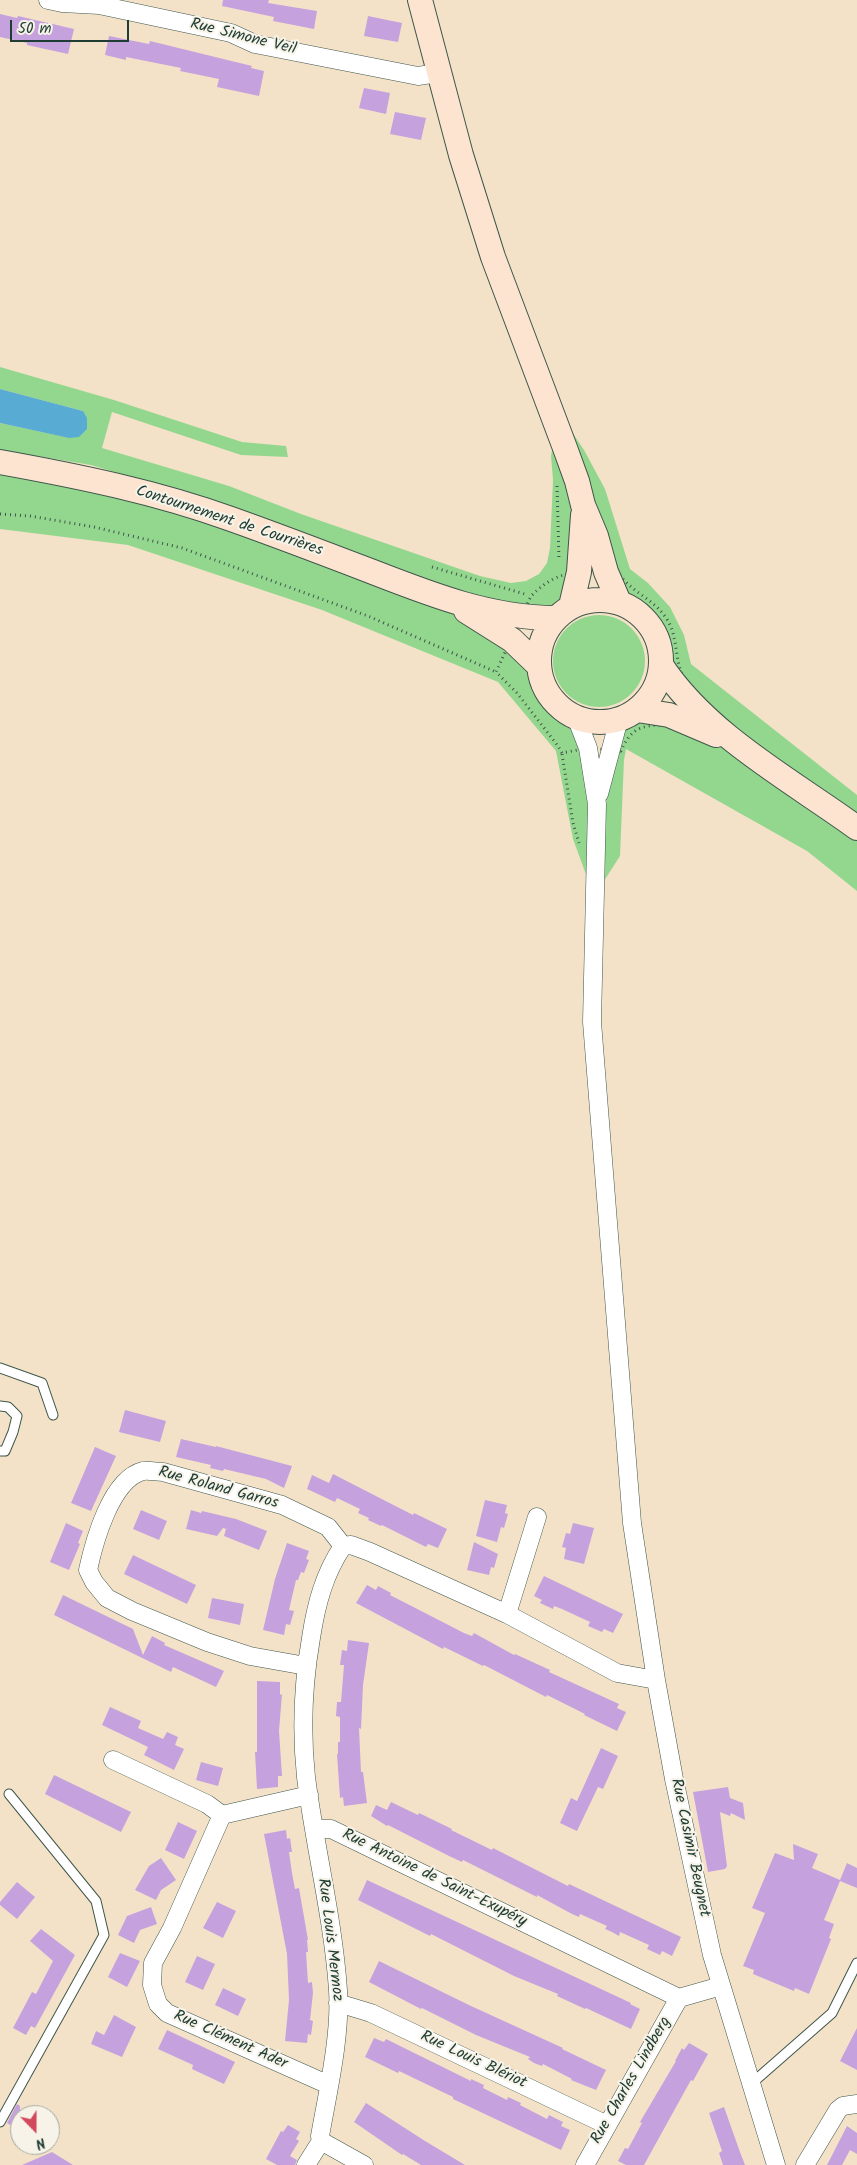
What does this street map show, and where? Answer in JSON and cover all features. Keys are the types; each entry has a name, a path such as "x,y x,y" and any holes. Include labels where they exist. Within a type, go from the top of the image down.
{"main road":[{"path":"420,0 461,155 494,257 577,481 583,505 596,536 606,572 619,602"},
{"name":"Contournement de Courrières","path":"0,462 80,476 163,497 230,518 452,602 512,640 538,665"},
{"path":"583,505 583,540 569,569 563,612 542,640 538,665 540,678 550,696 564,711 576,717 598,722 628,714 670,715 740,746"},
{"path":"563,612 595,599 619,602 642,616 651,626 657,639 661,665 654,690 628,714"},
{"name":"Contournement de Courrières","path":"452,602 526,607 563,612"},
{"path":"661,665 682,694 740,746 857,828"}],"street":[{"name":"Rue Simone Veil","path":"48,0 118,9 231,33 255,44 418,76 438,73"},
{"path":"597,804 610,749 628,714"},
{"path":"576,717 588,748 597,804"},
{"name":"Rue Casimir Beugnet","path":"597,804 592,1022 632,1523 656,1680 676,1788 712,1955 776,2165"},
{"name":"Rue Roland Garros","path":"306,1666 250,1656 207,1642 107,1598 94,1582 88,1570 93,1546 116,1493 127,1480 144,1471 163,1472 282,1505 328,1527 343,1546"},
{"path":"507,1614 537,1517"},
{"path":"314,1829 309,1795 303,1721 306,1666 318,1601 331,1563 343,1546 351,1546 370,1552 507,1614 617,1674 656,1680"},
{"path":"113,1760 207,1804 222,1814 309,1795"},
{"name":"Rue Clément Ader","path":"222,1814 172,1928 153,1963 152,1985 158,2004 167,2013 175,2017 329,2085"},
{"name":"Rue Antoine de Saint-Exupéry","path":"314,1829 331,1830 679,1998"},
{"name":"Rue Louis Mermoz","path":"306,2165 321,2141 320,2136 329,2085 338,2004 332,1940 314,1829"},
{"path":"679,1998 721,1986"},
{"name":"Rue Charles Lindberg","path":"585,2165 679,1998"},
{"name":"Rue Louis Blériot","path":"338,2004 371,2013 607,2125"},
{"path":"805,2165 838,2110 843,2106 857,2104"},
{"path":"321,2141 364,2165"}],"lane":[{"path":"0,1368 42,1383 53,1415"},
{"path":"0,1406 8,1407 17,1416 5,1452 0,1451"},
{"path":"0,2122 104,1935 96,1901 9,1794"},
{"path":"750,2084 832,2013 857,1964"}],"path":[{"path":"558,511 569,569"},
{"path":"0,514 30,516 94,527 182,548 368,616 496,672 522,698 562,753 573,823 580,848 587,862 595,868"},
{"path":"432,567 526,607"},
{"path":"496,672 526,607 539,588 569,569 606,572 617,570 624,582 659,607 670,625 677,645 680,671 688,684 670,715 662,725 641,728 632,733 626,739 621,751 588,748 562,753"}],"green space":[{"path":"0,367 114,400 242,442 286,446 288,457 241,455 112,412 102,448 229,486 301,514 480,576 511,583 526,581 539,574 547,563 550,548 553,480 551,456 554,439 574,501 578,539 564,597 543,610 489,603 216,502 91,465 0,450 0,423 70,438 83,411 0,389"},
{"path":"570,429 584,450 605,489 630,569 648,583 670,607 684,635 691,664 857,795 857,817 715,715 673,673 668,638 659,621 649,609 624,591"},
{"path":"0,474 78,486 150,504 237,532 477,624 529,669 531,686 541,703 551,714 564,722 575,733 583,753 590,833 588,880 573,839 556,751 498,682 322,610 128,545 0,529"},
{"path":"599,615 617,619 631,629 641,643 645,661 641,679 631,693 617,703 599,707 581,703 567,693 557,679 553,661 557,643 567,629 581,619"},
{"path":"643,719 702,737 740,756 857,841 857,891 807,851 626,749 620,856 602,884 604,825 609,777 619,737 626,729"}],"water":[{"path":"0,389 83,411 87,418 87,429 79,437 69,438 0,423"}],"building":[{"path":"223,0 269,0 268,3 317,11 314,29 273,21 274,17 222,6"},
{"path":"0,14 17,18 18,16 74,29 68,54 0,37"},
{"path":"368,16 402,23 398,42 364,36"},
{"path":"109,36 149,44 150,41 252,66 251,68 264,71 259,96 217,87 219,79 180,71 181,68 126,57 126,60 105,55"},
{"path":"364,88 390,93 386,114 359,108"},
{"path":"395,112 426,118 421,140 390,134"},
{"path":"125,1410 166,1421 160,1442 119,1432"},
{"path":"181,1439 292,1466 284,1488 266,1479 224,1469 223,1471 210,1468 211,1465 176,1457"},
{"path":"95,1447 116,1456 91,1511 71,1503"},
{"path":"333,1474 413,1515 414,1513 447,1529 438,1548 428,1544 426,1547 368,1520 369,1518 358,1513 360,1509 337,1498 335,1502 307,1489 312,1475 329,1483"},
{"path":"485,1500 507,1505 505,1513 508,1514 504,1528 501,1527 497,1542 476,1536"},
{"path":"141,1510 167,1521 159,1540 133,1529"},
{"path":"191,1510 236,1519 267,1531 259,1550 224,1536 226,1529 223,1528 217,1536 186,1529"},
{"path":"66,1523 83,1531 78,1543 80,1544 69,1570 50,1562"},
{"path":"573,1523 594,1528 584,1564 564,1559 566,1548 562,1547 566,1533 570,1534"},
{"path":"474,1542 498,1554 494,1568 491,1567 489,1575 467,1570"},
{"path":"287,1543 309,1551 306,1559 309,1560 304,1573 301,1572 298,1580 296,1580 289,1610 294,1611 290,1625 286,1624 284,1635 263,1630 275,1579"},
{"path":"133,1555 196,1585 187,1604 124,1574"},
{"path":"544,1576 623,1614 613,1633 604,1629 602,1632 588,1626 590,1622 562,1609 554,1606 553,1609 540,1603 542,1600 534,1596"},
{"path":"367,1585 376,1590 378,1586 391,1593 390,1595 464,1633 472,1636 474,1633 514,1655 550,1670 549,1672 619,1704 617,1708 626,1712 617,1731 484,1665 444,1647 443,1649 356,1603"},
{"path":"63,1595 133,1629 143,1655 152,1636 165,1643 164,1645 224,1671 216,1687 173,1667 171,1672 54,1615"},
{"path":"212,1598 244,1604 240,1625 208,1618"},
{"path":"348,1640 369,1643 363,1685 361,1729 359,1728 361,1772 363,1772 367,1803 344,1806 343,1797 340,1798 337,1754 338,1742 340,1742 340,1717 336,1716 337,1702 341,1702 344,1665 340,1665 342,1650 347,1651"},
{"path":"257,1681 280,1682 280,1695 282,1694 279,1731 282,1776 278,1776 278,1787 257,1789 255,1752 257,1752"},
{"path":"110,1707 141,1721 138,1728 163,1739 167,1732 178,1737 175,1745 184,1749 174,1770 144,1755 148,1747 102,1725"},
{"path":"601,1748 618,1756 603,1789 598,1787 577,1831 560,1823 571,1798 577,1801"},
{"path":"201,1762 223,1768 218,1786 196,1780"},
{"path":"54,1775 131,1812 121,1832 45,1794"},
{"path":"728,1787 730,1798 743,1803 745,1820 731,1813 730,1816 720,1812 727,1866 725,1869 708,1872 693,1792"},
{"path":"391,1802 418,1815 419,1813 568,1886 569,1884 681,1937 672,1956 662,1951 660,1955 647,1949 649,1945 620,1932 619,1936 605,1929 607,1926 580,1914 579,1917 572,1914 537,1895 537,1897 463,1860 462,1862 387,1826 371,1816 376,1805 387,1810"},
{"path":"178,1822 197,1831 184,1859 165,1850"},
{"path":"286,1830 287,1839 290,1838 292,1852 289,1852 295,1889 299,1888 308,1940 308,1952 306,1952 308,1983 312,1982 313,1993 310,2020 313,2021 311,2035 308,2034 307,2043 285,2041 289,2000 287,1954 264,1834"},
{"path":"793,1844 818,1854 812,1868 840,1880 847,1863 857,1868 857,1888 840,1881 824,1920 834,1924 829,1938 831,1939 809,1994 795,1988 794,1991 753,1974 754,1970 743,1966 765,1913 752,1908 775,1853 794,1860"},
{"path":"161,1858 176,1880 161,1890 156,1900 135,1890 149,1866"},
{"path":"367,1880 631,2003 640,2009 631,2029 557,1996 558,1994 514,1976 358,1900"},
{"path":"17,1882 35,1897 17,1919 0,1905 0,1902"},
{"path":"217,1902 236,1911 223,1938 203,1928"},
{"path":"151,1907 157,1924 140,1930 134,1943 118,1935 127,1916"},
{"path":"41,1929 75,1955 35,2028 31,2026 26,2035 13,2028 32,1992 36,1994 53,1961 30,1941"},
{"path":"120,1953 140,1961 127,1987 108,1977"},
{"path":"197,1956 215,1964 203,1990 185,1982"},
{"path":"379,1961 606,2070 596,2090 571,2080 543,2064 542,2066 534,2063 528,2059 530,2057 476,2035 369,1982"},
{"path":"223,1988 246,1999 238,2016 215,2005"},
{"path":"114,2015 136,2027 122,2057 91,2044 96,2031 104,2035"},
{"path":"857,2028 857,2070 840,2061"},
{"path":"167,2030 235,2062 224,2084 192,2069 193,2065 158,2049"},
{"path":"374,2038 384,2042 386,2039 471,2081 471,2079 484,2085 483,2088 507,2100 508,2097 521,2103 520,2105 547,2119 549,2115 563,2122 561,2126 570,2130 561,2150 399,2071 398,2073 365,2057"},
{"path":"689,2043 708,2054 693,2081 691,2080 644,2165 626,2165 618,2161 625,2148 628,2149 642,2123 640,2122 682,2048 684,2050"},
{"path":"366,2103 465,2165 421,2165 402,2155 354,2122"},
{"path":"724,2107 745,2165 723,2165 719,2153 722,2151 709,2113"},
{"path":"288,2125 300,2132 296,2139 299,2141 290,2156 297,2160 295,2165 277,2165 266,2159 281,2131 283,2132"},
{"path":"847,2126 857,2133 857,2154 850,2150 842,2165 827,2165"},
{"path":"45,2155 57,2155 73,2165 22,2165"}]}
